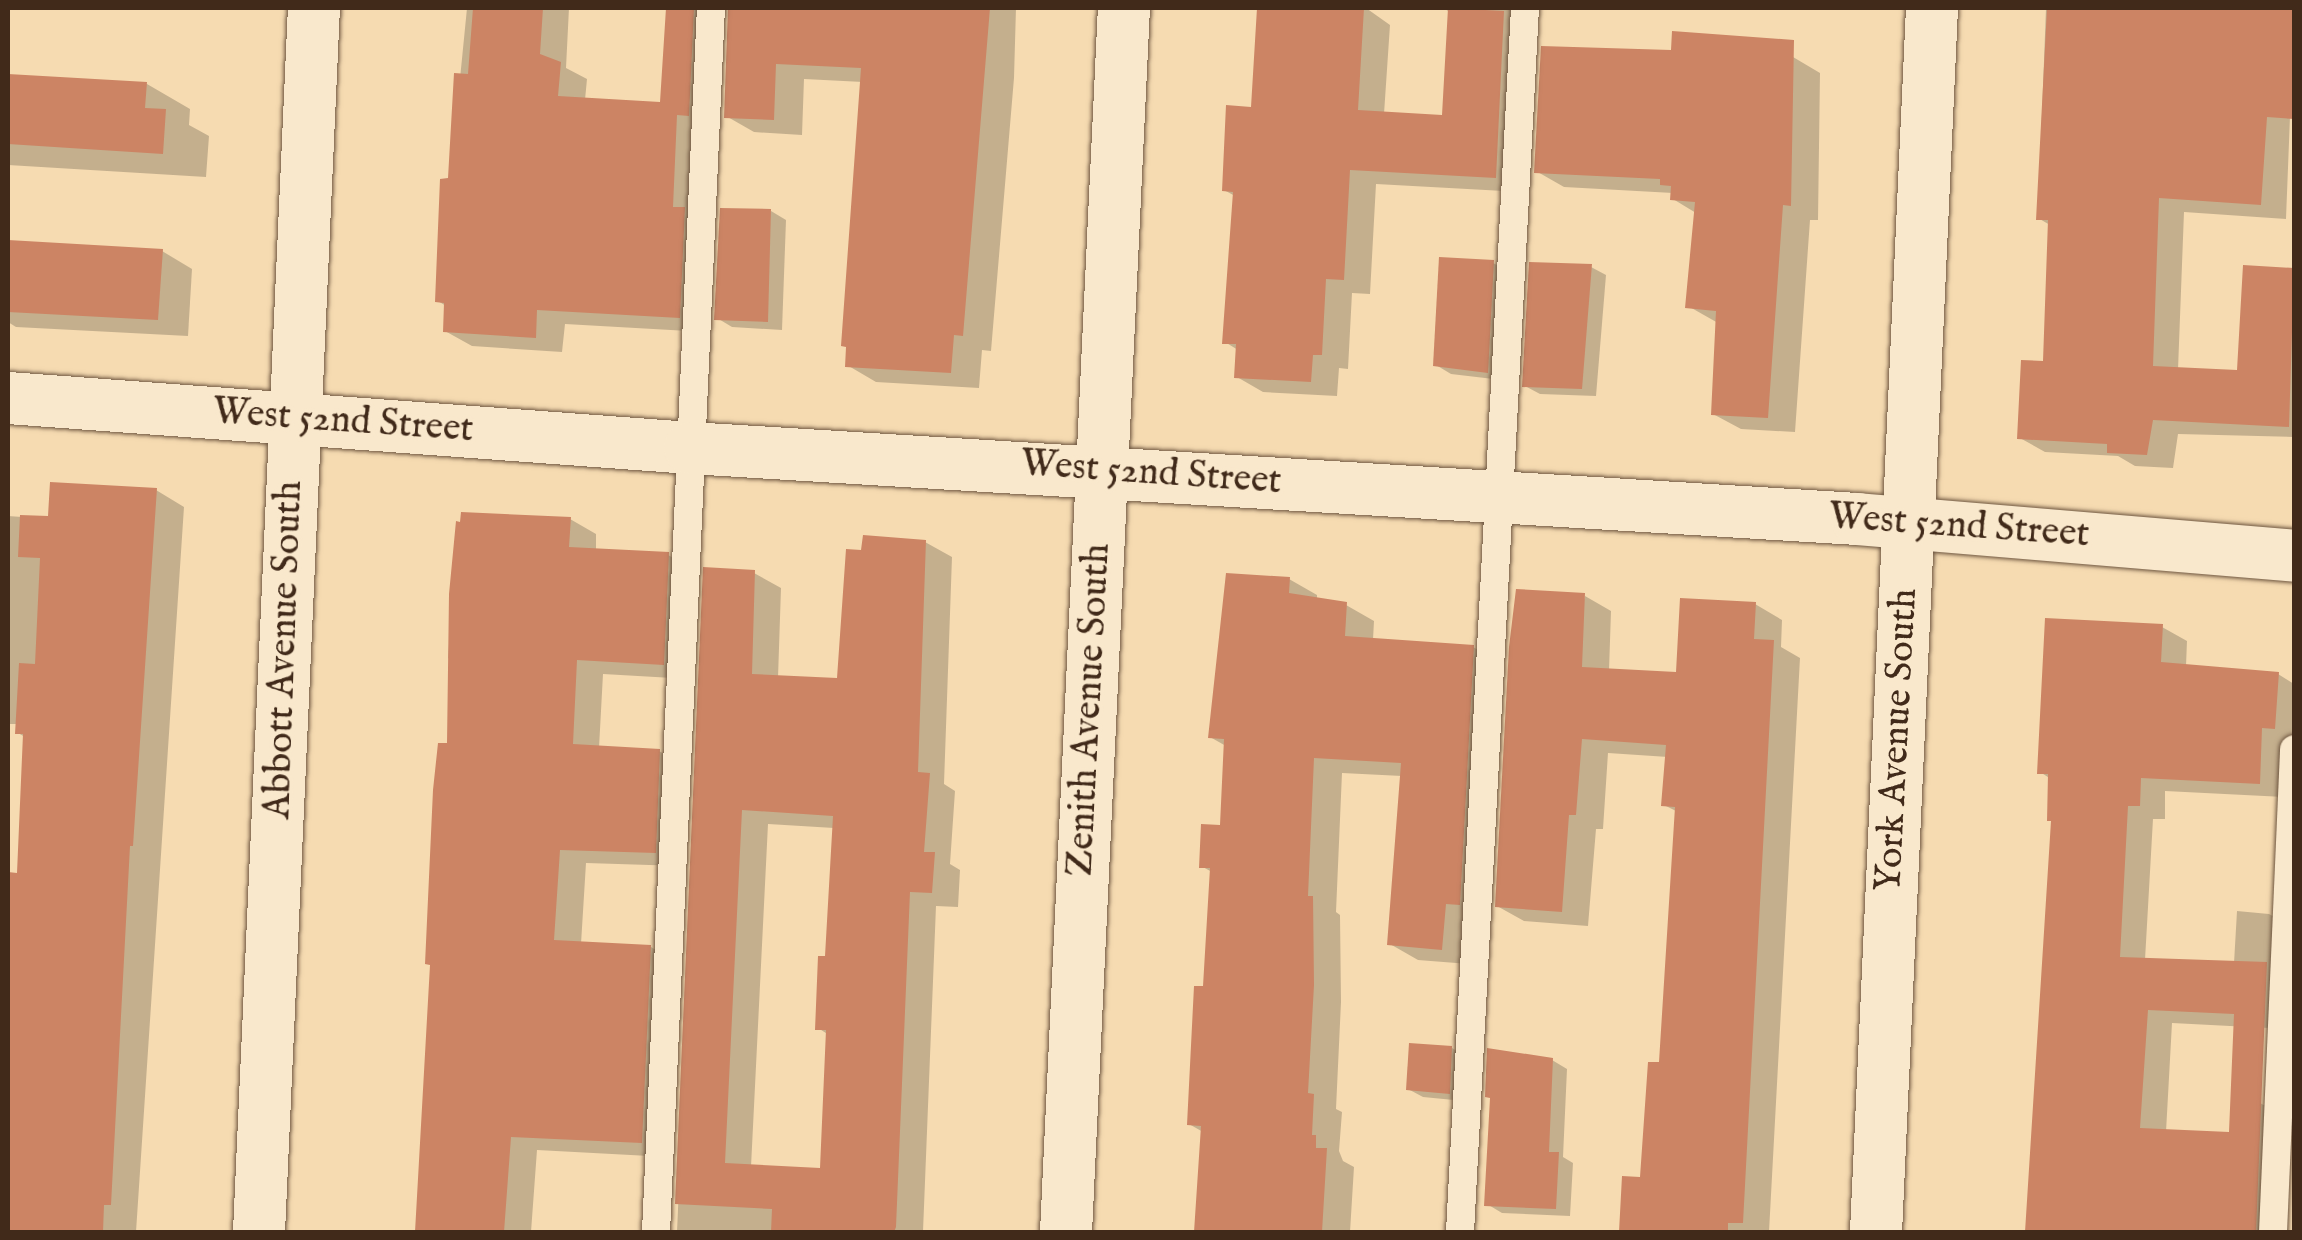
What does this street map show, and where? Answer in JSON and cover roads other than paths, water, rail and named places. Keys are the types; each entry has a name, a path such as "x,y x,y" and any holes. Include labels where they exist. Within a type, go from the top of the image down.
{"street":[{"name":"Abbott Avenue South","path":"259,1232 314,8"},
{"name":"Zenith Avenue South","path":"1066,1232 1124,8"},
{"name":"York Avenue South","path":"1876,1232 1932,8"},
{"name":"West 52nd Street","path":"8,398 690,448 1103,470 1908,522 2294,556"}],"lane":[{"path":"656,1232 711,8"},
{"path":"1460,1232 1525,8"},
{"path":"2273,1232 2294,748"}]}
